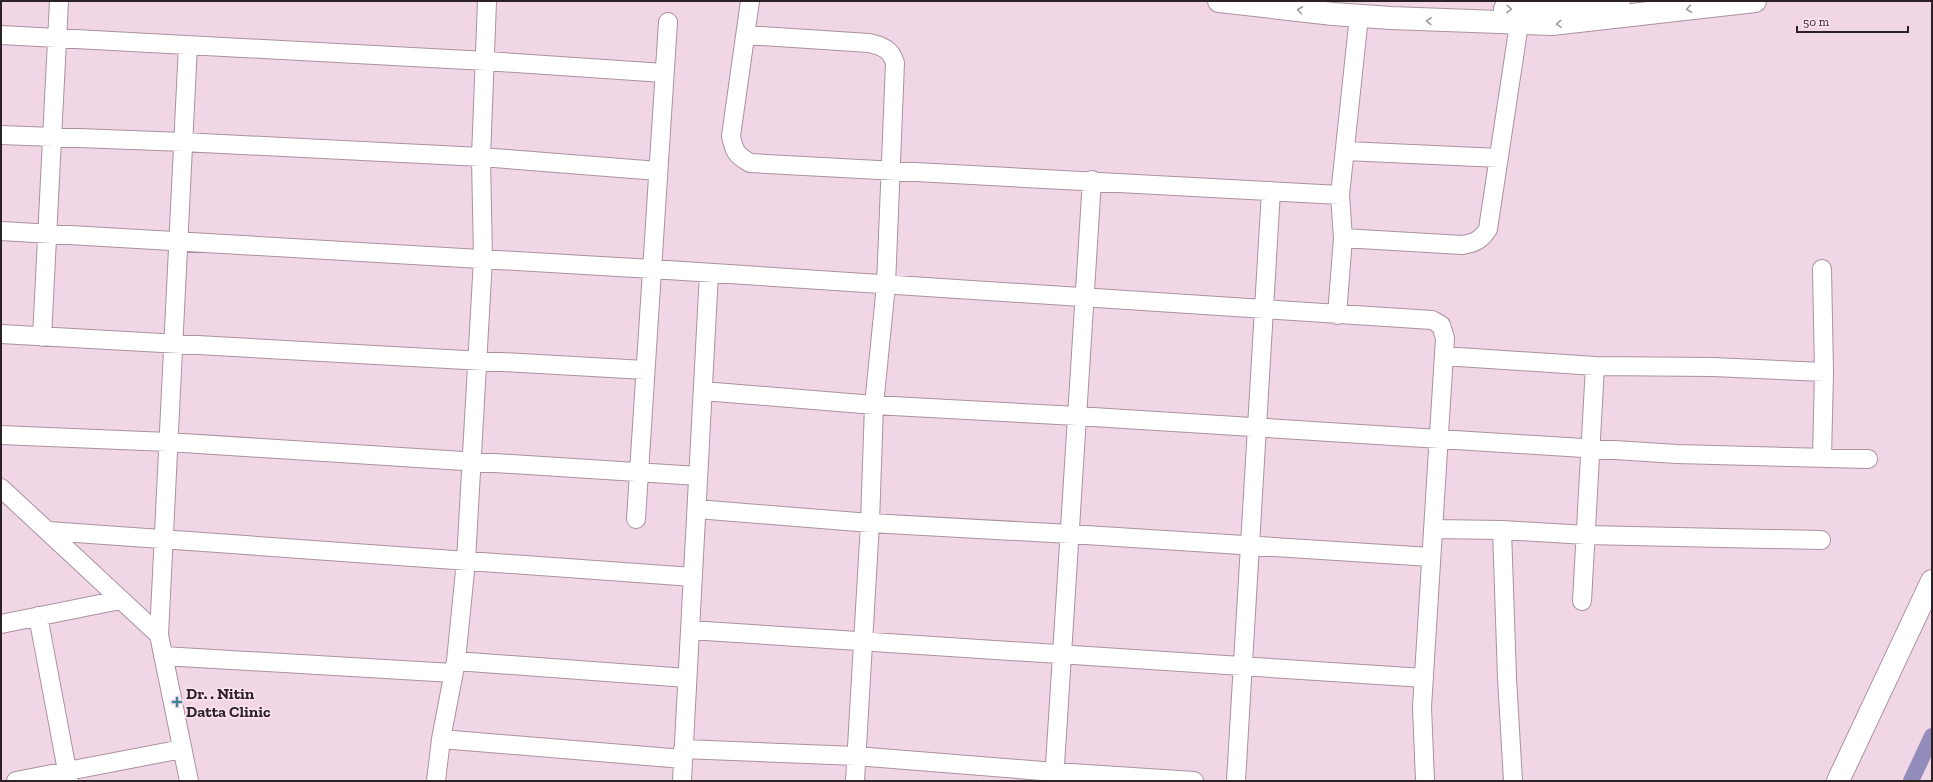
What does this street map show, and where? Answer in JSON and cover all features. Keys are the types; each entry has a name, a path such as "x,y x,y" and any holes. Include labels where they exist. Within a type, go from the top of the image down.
{"street":[{"path":"42,336 59,1"},
{"path":"436,781 441,739 455,667 466,561 484,259 481,157 486,61 487,1"},
{"path":"750,1 731,136 738,156 750,162 1340,195"},
{"path":"1219,1 1352,8 1526,10 1619,1"},
{"path":"1352,8 1519,24 1576,22 1755,1"},
{"path":"1337,315 1343,238 1340,195 1346,151 1352,8"},
{"path":"636,519 668,22"},
{"path":"1343,238 1462,245 1473,244 1482,239 1488,229 1519,24"},
{"path":"1,35 486,61 664,73"},
{"path":"746,35 881,46 894,56 896,62 886,285 874,405 870,523 855,781"},
{"path":"188,45 159,635 189,781"},
{"path":"1,135 183,142 481,157 658,171"},
{"path":"1346,151 1499,158"},
{"path":"1054,777 1092,180"},
{"path":"1236,781 1271,191"},
{"path":"1,231 652,269 1337,315 1432,320 1442,325 1446,338 1422,707 1425,781"},
{"path":"1822,269 1824,372 1822,458"},
{"path":"682,781 709,273"},
{"path":"1,334 645,370"},
{"path":"1444,356 1594,366 1713,367 1824,372"},
{"path":"1582,601 1594,366"},
{"path":"703,392 874,405 1078,416 1677,454 1868,458"},
{"path":"1,435 168,442 698,476"},
{"path":"1,488 159,635"},
{"path":"696,510 870,523 1431,557"},
{"path":"1433,529 1502,530 1586,535 1821,540"},
{"path":"1502,530 1507,678 1513,781"},
{"path":"48,531 693,578"},
{"path":"1838,781 1932,582"},
{"path":"1,624 120,600"},
{"path":"38,616 68,776"},
{"path":"690,630 1424,678"},
{"path":"163,656 455,667 687,678"},
{"path":"441,739 683,754 856,756 1054,777 1194,781"},
{"path":"16,781 68,776 182,750"}],"waterway":[{"path":"1911,781 1932,736"}],"place":[{"name":"Dr. . Nitin Datta Clinic","path":"177,702"}]}
